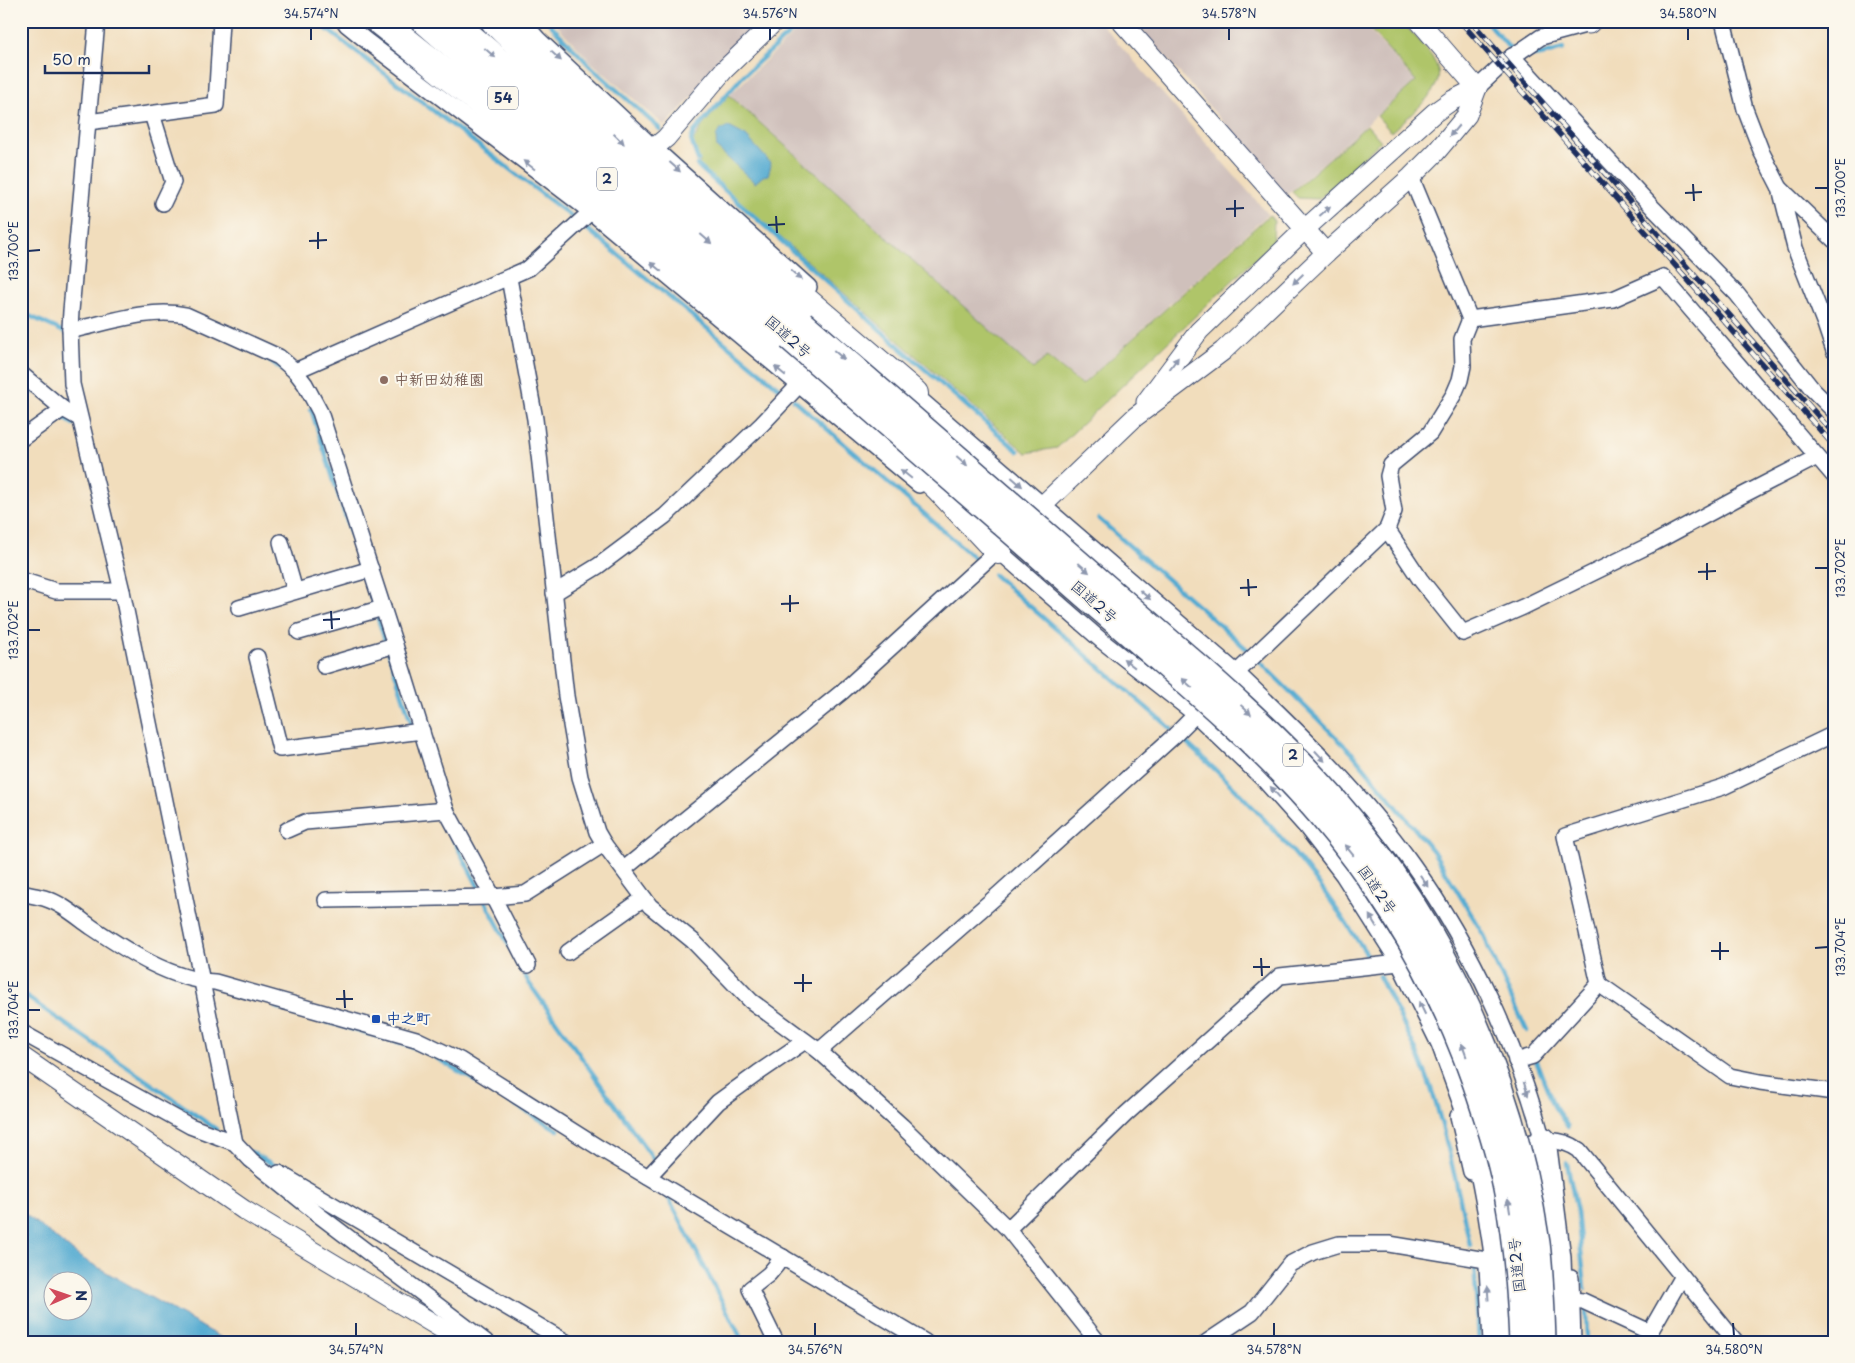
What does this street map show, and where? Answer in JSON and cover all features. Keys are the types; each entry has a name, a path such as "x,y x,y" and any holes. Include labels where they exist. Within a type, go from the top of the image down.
{"highway":[{"path":"380,21 613,208 908,458 939,487 998,550"},
{"name":"54","path":"404,21 602,175"},
{"name":"国道2号","path":"424,21 602,175 796,331 1205,673 1294,757 1335,801 1370,844 1433,938 1479,1033 1513,1132 1527,1189 1537,1246 1544,1342"},
{"name":"国道2号","path":"453,21 1229,722 1319,813 1358,862 1414,946 1460,1040 1493,1137 1506,1191 1516,1248 1521,1302 1522,1342"},
{"path":"495,21 649,168 914,394"},
{"path":"1543,1140 1558,1258 1561,1342"},
{"path":"1478,1151 1496,1236 1501,1278 1504,1342"}],"street":[{"path":"96,21 70,331 72,384 122,591 235,1143"},
{"path":"88,122 216,105 221,21"},
{"path":"344,21 361,36 594,209 798,386 998,550 1102,642 1195,714 1264,780 1306,827 1343,875 1399,963 1439,1044 1478,1151 1543,1140 1559,1140 1570,1143 1580,1150 1736,1342"},
{"path":"522,21 650,150 894,363 914,394 1044,504 1236,672 1286,720 1380,822 1413,864 1442,909 1493,1006 1516,1061 1543,1140 1562,1209 1568,1249 1573,1342"},
{"path":"650,150 666,138 724,70 775,21"},
{"path":"1121,21 1326,253"},
{"path":"1419,21 1476,88"},
{"path":"1723,21 1745,109 1762,153 1780,188 1795,248 1834,351"},
{"path":"1135,417 1198,330 1305,229 1434,113 1451,101 1476,88 1512,56 1541,37 1591,22"},
{"path":"1512,56 1654,209 1737,294 1813,390 1834,412"},
{"path":"624,868 842,692 998,550 1135,417 1223,352 1326,253 1436,152 1467,114 1476,88"},
{"path":"152,114 174,182 163,203"},
{"path":"819,1051 1013,881 1175,735 1236,672 1387,529 1394,510 1388,476 1391,465 1430,433 1454,394 1463,366 1462,339 1470,319 1410,176"},
{"path":"1780,188 1834,240"},
{"path":"295,371 529,268 594,209"},
{"path":"1470,319 1613,299 1663,277 1834,476"},
{"path":"509,278 535,419 566,696 580,777 597,832 650,906 693,941 751,1001 819,1051 902,1126 1008,1229 1098,1342"},
{"path":"70,331 154,312 178,313 194,318 279,357 295,371 305,384 320,412 378,610 441,810 487,897 528,966"},
{"path":"21,374 60,412 79,418"},
{"path":"554,593 598,566 665,516 798,386"},
{"path":"21,439 60,412"},
{"path":"1387,529 1420,580 1463,633 1523,607 1654,543 1743,494 1817,457"},
{"path":"281,542 295,591"},
{"path":"239,608 366,570"},
{"path":"21,580 56,591 122,591"},
{"path":"299,632 378,610"},
{"path":"324,666 390,646"},
{"path":"257,657 280,749 416,732"},
{"path":"1834,734 1723,787 1565,836 1599,984 1730,1076 1834,1092"},
{"path":"286,830 305,822 441,810"},
{"path":"326,900 487,897 525,894 604,844"},
{"path":"21,893 45,898 61,906 131,954 164,968 202,981 215,982 416,1039 460,1060 601,1149 924,1342"},
{"path":"568,952 644,898"},
{"path":"1008,1229 1126,1114 1280,976 1399,963"},
{"path":"1516,1061 1533,1056 1599,984"},
{"path":"21,1032 190,1126 235,1143 251,1160 320,1216 486,1342"},
{"path":"648,1177 718,1102 805,1041"},
{"path":"21,1056 244,1210 464,1342"},
{"path":"1454,1085 1460,1129 1480,1216 1486,1260 1491,1342"},
{"path":"251,1160 263,1164 566,1342"},
{"path":"1207,1342 1252,1312 1290,1264 1313,1252 1339,1244 1389,1244 1486,1260"},
{"path":"776,1342 750,1289 769,1274 783,1257"},
{"path":"1572,1300 1583,1301 1647,1337 1682,1276"}],"shaded area":[{"path":"553,21 762,21 665,126 590,61"},
{"path":"807,21 1099,21 1268,214 1082,384 1047,356 1033,369 730,95"},
{"path":"1134,21 1361,21 1415,81 1287,195"}],"green space":[{"path":"1363,21 1401,21 1427,50 1438,70 1435,87 1429,95 1414,112 1391,132 1377,116 1416,81"},
{"path":"729,95 1033,369 1047,357 1082,385 1269,215 1274,221 1273,242 1057,448 1026,453 698,165 700,162 693,141 703,125"},
{"path":"1367,125 1381,141 1319,199 1298,198 1292,192"}],"water":[{"path":"729,127 746,136 768,160 771,165 768,175 763,176 755,183 717,148 717,134"},
{"path":"21,1211 80,1257 229,1342 21,1342"}],"waterway":[{"path":"316,21 576,220"},
{"path":"547,21 589,65 660,129"},
{"path":"698,160 691,140 694,132 742,77 803,21"},
{"path":"1486,21 1511,50"},
{"path":"1531,56 1563,49"},
{"path":"697,165 1018,451"},
{"path":"586,228 784,392"},
{"path":"21,312 68,332"},
{"path":"268,360 284,371"},
{"path":"21,384 32,393"},
{"path":"794,400 977,560"},
{"path":"311,409 413,728"},
{"path":"64,418 73,424"},
{"path":"1099,519 1249,651"},
{"path":"994,575 1171,729"},
{"path":"1258,660 1353,754 1433,851 1485,937 1527,1031"},
{"path":"1183,740 1218,772 1284,841 1322,888 1372,962"},
{"path":"440,814 482,894"},
{"path":"485,901 529,983 656,1163"},
{"path":"1379,976 1410,1038 1431,1087 1450,1157 1470,1245"},
{"path":"21,993 216,1129"},
{"path":"276,1007 411,1046 430,1054 558,1130"},
{"path":"1536,1061 1554,1106 1568,1127"},
{"path":"251,1152 279,1168"},
{"path":"1567,1163 1577,1212 1585,1288"},
{"path":"667,1195 743,1342"},
{"path":"1474,1263 1479,1342"},
{"path":"1586,1308 1587,1342"}],"railway":[{"path":"1460,21 1834,446"},
{"path":"1471,21 1834,434"}],"place":[{"name":"中新田幼稚園","path":"384,380"},
{"name":"中之町","path":"376,1019"}]}
